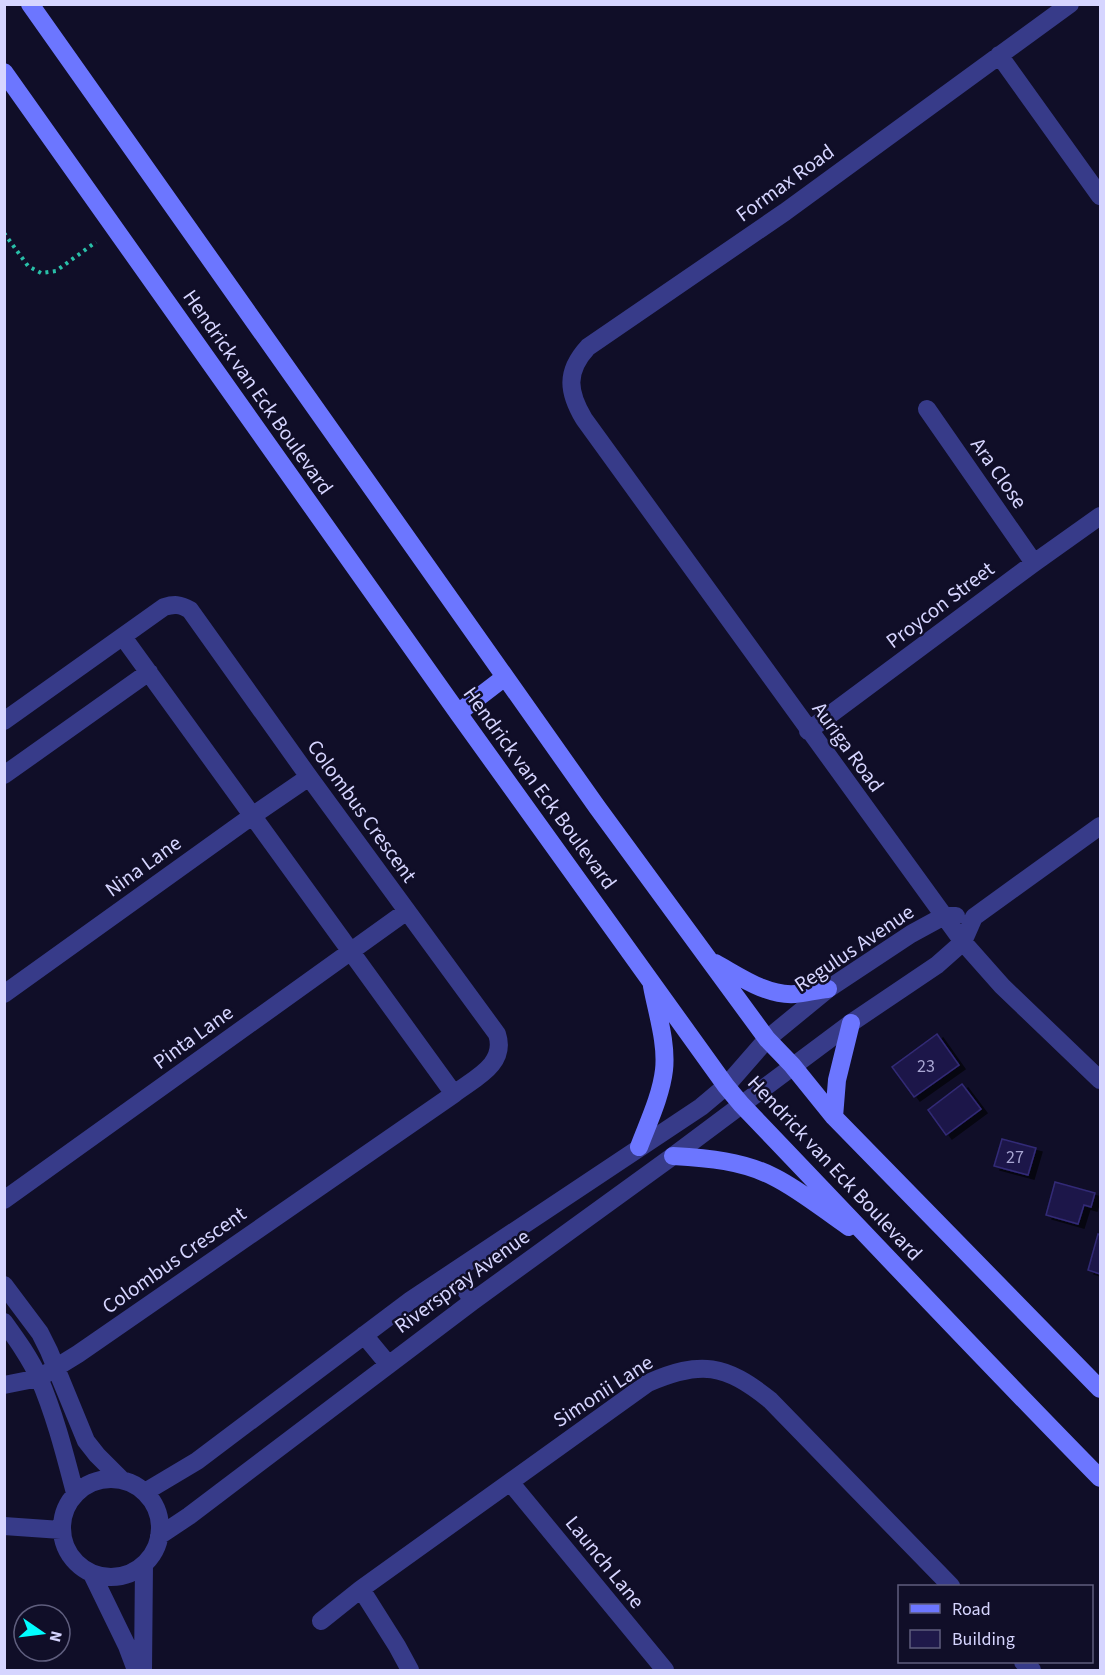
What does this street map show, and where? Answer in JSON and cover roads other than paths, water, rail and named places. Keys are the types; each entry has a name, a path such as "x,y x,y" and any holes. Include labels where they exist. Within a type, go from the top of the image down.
{"main road":[{"name":"Hendrick van Eck Boulevard","path":"30,4 597,807 767,1039 792,1065 834,1117 1101,1389"},
{"name":"Hendrick van Eck Boulevard","path":"4,72 458,713 726,1086 977,1352 1101,1478"},
{"path":"458,713 505,677"},
{"path":"711,961 757,986 772,991 795,994 828,988"},
{"path":"639,1147 661,1086 664,1070 664,1055 651,981"},
{"path":"834,1117 837,1080 851,1023"},
{"path":"673,1156 728,1162 774,1177 882,1250"}],"street":[{"name":"Formax Road","path":"584,419 577,407 571,383 576,359 588,347 785,213 1070,4"},
{"path":"999,55 1101,196"},
{"name":"Ara Close","path":"927,409 1034,563"},
{"name":"Auriga Road","path":"584,419 963,942 1002,986 1101,1080"},
{"name":"Proycon Street","path":"808,730 1101,516"},
{"name":"Colombus Crescent","path":"4,721 164,607 173,604 182,605 190,610 497,1034 501,1045 495,1062 454,1094 57,1368 39,1378 4,1385"},
{"path":"123,637 454,1094"},
{"path":"4,776 149,672"},
{"name":"Nina Lane","path":"4,994 309,777"},
{"path":"792,1065 936,965 963,942 974,917 1101,826"},
{"name":"Pinta Lane","path":"4,1200 407,911"},
{"name":"Regulus Avenue","path":"767,1039 828,988 911,934 944,916 974,917"},
{"name":"Riverspray Avenue","path":"145,1492 197,1461 364,1335 453,1272 701,1107 726,1086 767,1039"},
{"name":"Riverspray Avenue","path":"159,1536 189,1516 472,1300 673,1156 792,1065"},
{"path":"601,1174 615,1198"},
{"path":"453,1272 472,1300"},
{"path":"4,1285 40,1334 57,1368 86,1441 121,1479"},
{"path":"4,1322 39,1378 61,1442 75,1494"},
{"path":"364,1335 388,1364"},
{"name":"Simonii Lane","path":"321,1621 361,1589 648,1383 686,1368 724,1371 747,1382 770,1400 949,1585"},
{"path":"121,1479 145,1492 154,1504 159,1519 159,1536 154,1551 144,1564 132,1573 119,1577 92,1574 70,1557 64,1544 61,1530 65,1511 75,1494 85,1485 96,1480 121,1479"},
{"name":"Launch Lane","path":"510,1482 665,1671"},
{"path":"4,1526 61,1530"},
{"path":"143,1671 144,1564"},
{"path":"92,1574 127,1646 136,1671"},
{"path":"361,1589 410,1671"}]}
